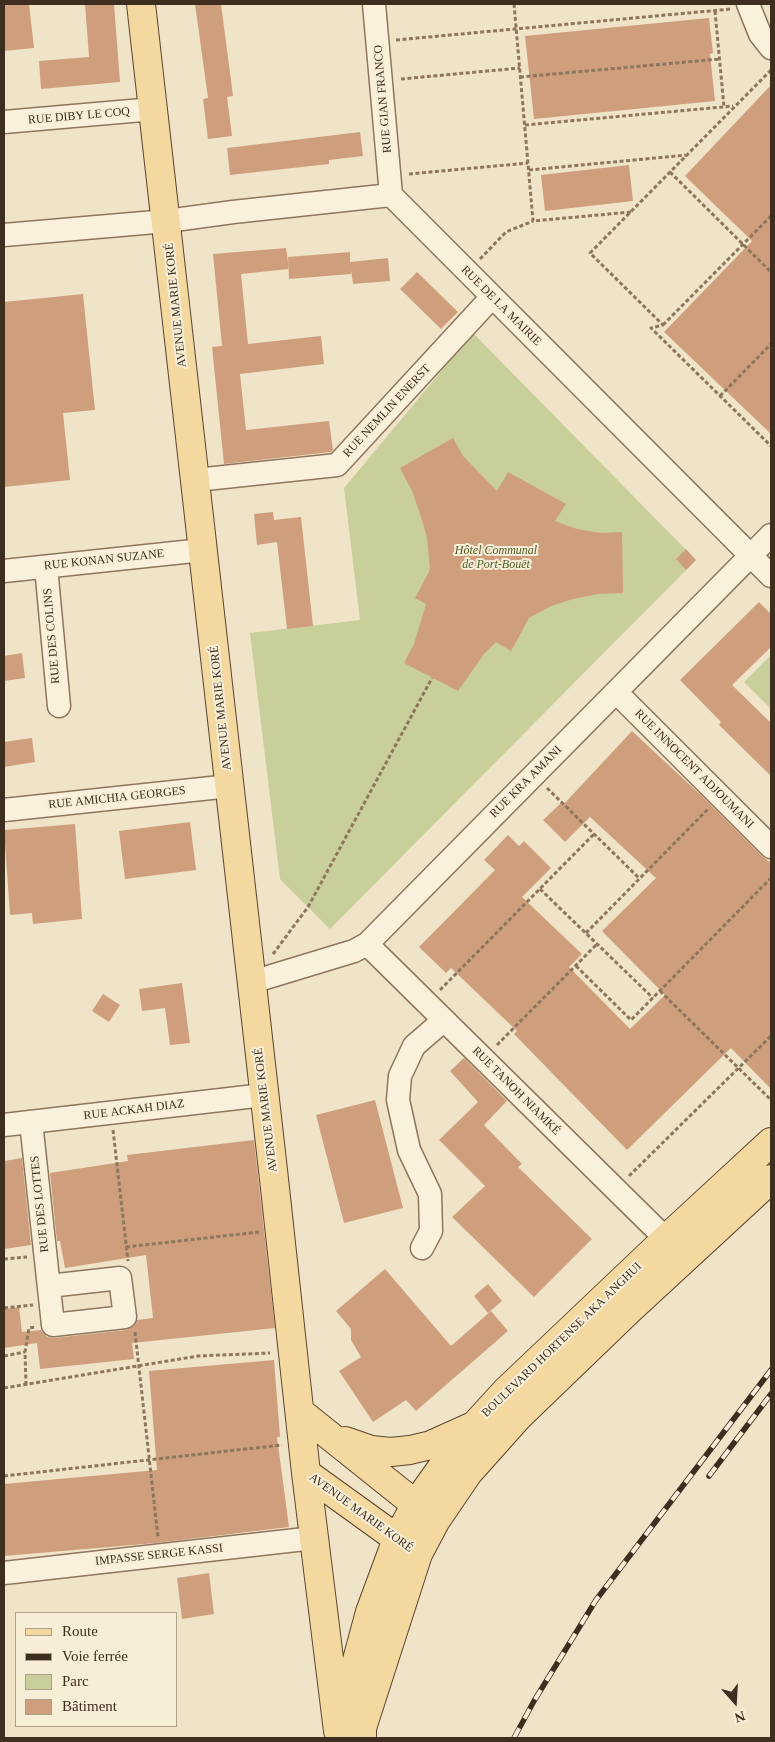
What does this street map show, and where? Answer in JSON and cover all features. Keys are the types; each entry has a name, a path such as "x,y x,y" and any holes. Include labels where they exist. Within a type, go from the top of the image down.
{"main road":[{"name":"AVENUE MARIE KORÉ","path":"141,4 294,1352 306,1474 407,1546"},
{"name":"BOULEVARD HORTENSE AKA ANGHUI","path":"346,1736 370,1612 426,1512 440,1469 474,1426 506,1391 771,1142"},
{"name":"BOULEVARD HORTENSE AKA ANGHUI","path":"426,1512 468,1473 518,1417 628,1311 771,1178"},
{"path":"300,1412 426,1512"},
{"path":"332,1438 371,1450 391,1452 432,1445 474,1426"},
{"path":"306,1474 314,1538 346,1736"}],"street":[{"name":"RUE GIAN FRANCO","path":"374,4 390,185"},
{"path":"749,6 760,34 771,48"},
{"name":"RUE DIBY LE COQ","path":"4,122 154,110"},
{"path":"4,235 167,221 233,212 390,185"},
{"name":"RUE DE LA MAIRIE","path":"390,185 467,272 771,576"},
{"name":"RUE NEMLIN ENERST","path":"196,480 337,465 492,297"},
{"name":"RUE KRA AMANI","path":"252,982 354,951 367,944 771,535"},
{"name":"RUE KONAN SUZANE","path":"4,571 203,550"},
{"name":"RUE DES COLINS","path":"46,566 59,706"},
{"name":"RUE INNOCENT ADJOUMANI","path":"616,692 771,847"},
{"name":"RUE AMICHIA GEORGES","path":"4,810 230,786"},
{"name":"RUE TANOH NIAMKÉ","path":"367,944 666,1239"},
{"path":"422,1248 431,1231 430,1194 409,1150 398,1100 400,1076 414,1046 444,1020"},
{"name":"RUE ACKAH DIAZ","path":"4,1125 264,1095"},
{"name":"RUE DES LOTTES","path":"30,1122 51,1305"},
{"path":"120,1278 125,1317 51,1305 120,1278"},
{"name":"IMPASSE SERGE KASSI","path":"4,1573 314,1538"}],"path":[{"path":"514,4 533,221"},
{"path":"378,42 716,11 749,6"},
{"path":"716,11 724,107"},
{"path":"520,77 720,59"},
{"path":"381,81 520,68"},
{"path":"663,326 590,253 771,70"},
{"path":"525,125 734,106"},
{"path":"529,170 687,155"},
{"path":"390,185 528,162"},
{"path":"670,172 771,272"},
{"path":"467,272 506,232 533,221 631,212"},
{"path":"771,216 663,326 651,328 771,446"},
{"path":"720,396 771,344"},
{"path":"252,982 308,907 432,678"},
{"path":"534,775 639,878"},
{"path":"586,933 720,796"},
{"path":"427,1003 594,834"},
{"path":"576,966 631,1020 771,878"},
{"path":"540,889 653,998"},
{"path":"484,1059 597,944"},
{"path":"660,991 771,1100"},
{"path":"616,1190 771,1036"},
{"path":"111,1113 130,1277 120,1278"},
{"path":"126,1247 280,1229"},
{"path":"4,1308 51,1305"},
{"path":"26,1386 25,1352 29,1328 51,1305"},
{"path":"125,1317 134,1316 159,1555"},
{"path":"4,1356 25,1352"},
{"path":"4,1388 26,1386 198,1356 294,1352"},
{"path":"4,1476 303,1442"}],"green space":[{"name":"Hôtel Communal de Port-Bouët","path":"473,333 696,560 330,929 280,879 250,633 360,620 344,488"},
{"path":"771,655 771,709 744,682"}],"building":[{"path":"4,4 29,4 34,48 4,51"},
{"path":"85,4 114,4 120,82 41,89 39,61 89,57"},
{"path":"195,4 221,4 233,96 227,97 232,136 208,139 203,99 208,98"},
{"path":"709,18 713,53 710,54 715,101 534,119 525,36"},
{"path":"771,85 771,434 664,332 752,241 685,176"},
{"path":"360,132 363,156 329,160 329,164 230,175 227,148"},
{"path":"629,165 633,201 545,211 541,175"},
{"path":"286,248 289,269 241,274 248,344 321,336 324,364 240,374 246,430 329,421 333,450 331,452 224,464 212,347 222,346 213,254"},
{"path":"350,252 350,262 388,258 390,281 353,284 351,270 351,274 289,279 288,257"},
{"path":"417,272 458,312 441,329 400,289"},
{"path":"83,294 95,410 63,413 70,480 4,487 4,302"},
{"name":"Hôtel Communal de Port-Bouët","path":"453,438 463,456 497,491 508,472 566,504 555,521 577,529 601,533 622,532 623,593 598,594 573,599 551,606 529,618 511,651 496,642 484,654 458,691 404,663 414,644 426,604 415,598 430,570 427,537 412,491 400,468"},
{"path":"273,512 274,520 301,517 313,626 287,629 277,542 257,545 254,514"},
{"path":"686,549 696,560 686,570 676,559"},
{"path":"759,602 771,614 771,647 732,685 771,723 771,776 719,725 721,722 680,680"},
{"path":"22,653 25,678 4,681 4,656"},
{"path":"632,731 771,863 771,1089 731,1048 627,1150 514,1034 517,1031 451,968 446,973 419,947 495,870 484,860 508,835 519,846 524,841 551,868 522,897 582,954 569,967 630,1029 665,995 602,931 656,878 590,817 565,842 543,820 561,803 563,805"},
{"path":"32,738 35,762 4,767 4,742"},
{"path":"190,822 196,870 125,879 119,831"},
{"path":"75,824 82,919 33,924 32,913 10,915 4,830"},
{"path":"182,983 190,1043 170,1045 165,1008 142,1011 139,989"},
{"path":"103,994 120,1005 109,1022 92,1011"},
{"path":"464,1058 507,1101 484,1125 522,1164 518,1167 592,1239 534,1297 452,1217 485,1186 439,1140 478,1102 450,1071"},
{"path":"375,1100 403,1208 344,1223 316,1115"},
{"path":"254,1140 275,1328 132,1343 134,1359 40,1369 37,1343 4,1348 4,1309 19,1307 22,1332 41,1330 47,1337 54,1338 126,1330 133,1327 137,1320 153,1318 146,1255 65,1268 60,1241 57,1241 50,1173 128,1161 127,1155"},
{"path":"22,1158 31,1245 4,1249 4,1161"},
{"path":"385,1269 451,1346 491,1311 508,1331 416,1411 406,1400 373,1422 339,1371 361,1357 351,1340 351,1329 336,1311"},
{"path":"488,1284 502,1301 488,1313 474,1296"},
{"path":"274,1360 280,1437 277,1437 289,1527 156,1543 4,1556 4,1484 157,1470 149,1371"},
{"path":"209,1573 214,1614 182,1619 177,1578"}],"railway":[{"path":"514,1738 534,1701 596,1600 771,1370"},
{"path":"709,1476 771,1394"}]}
